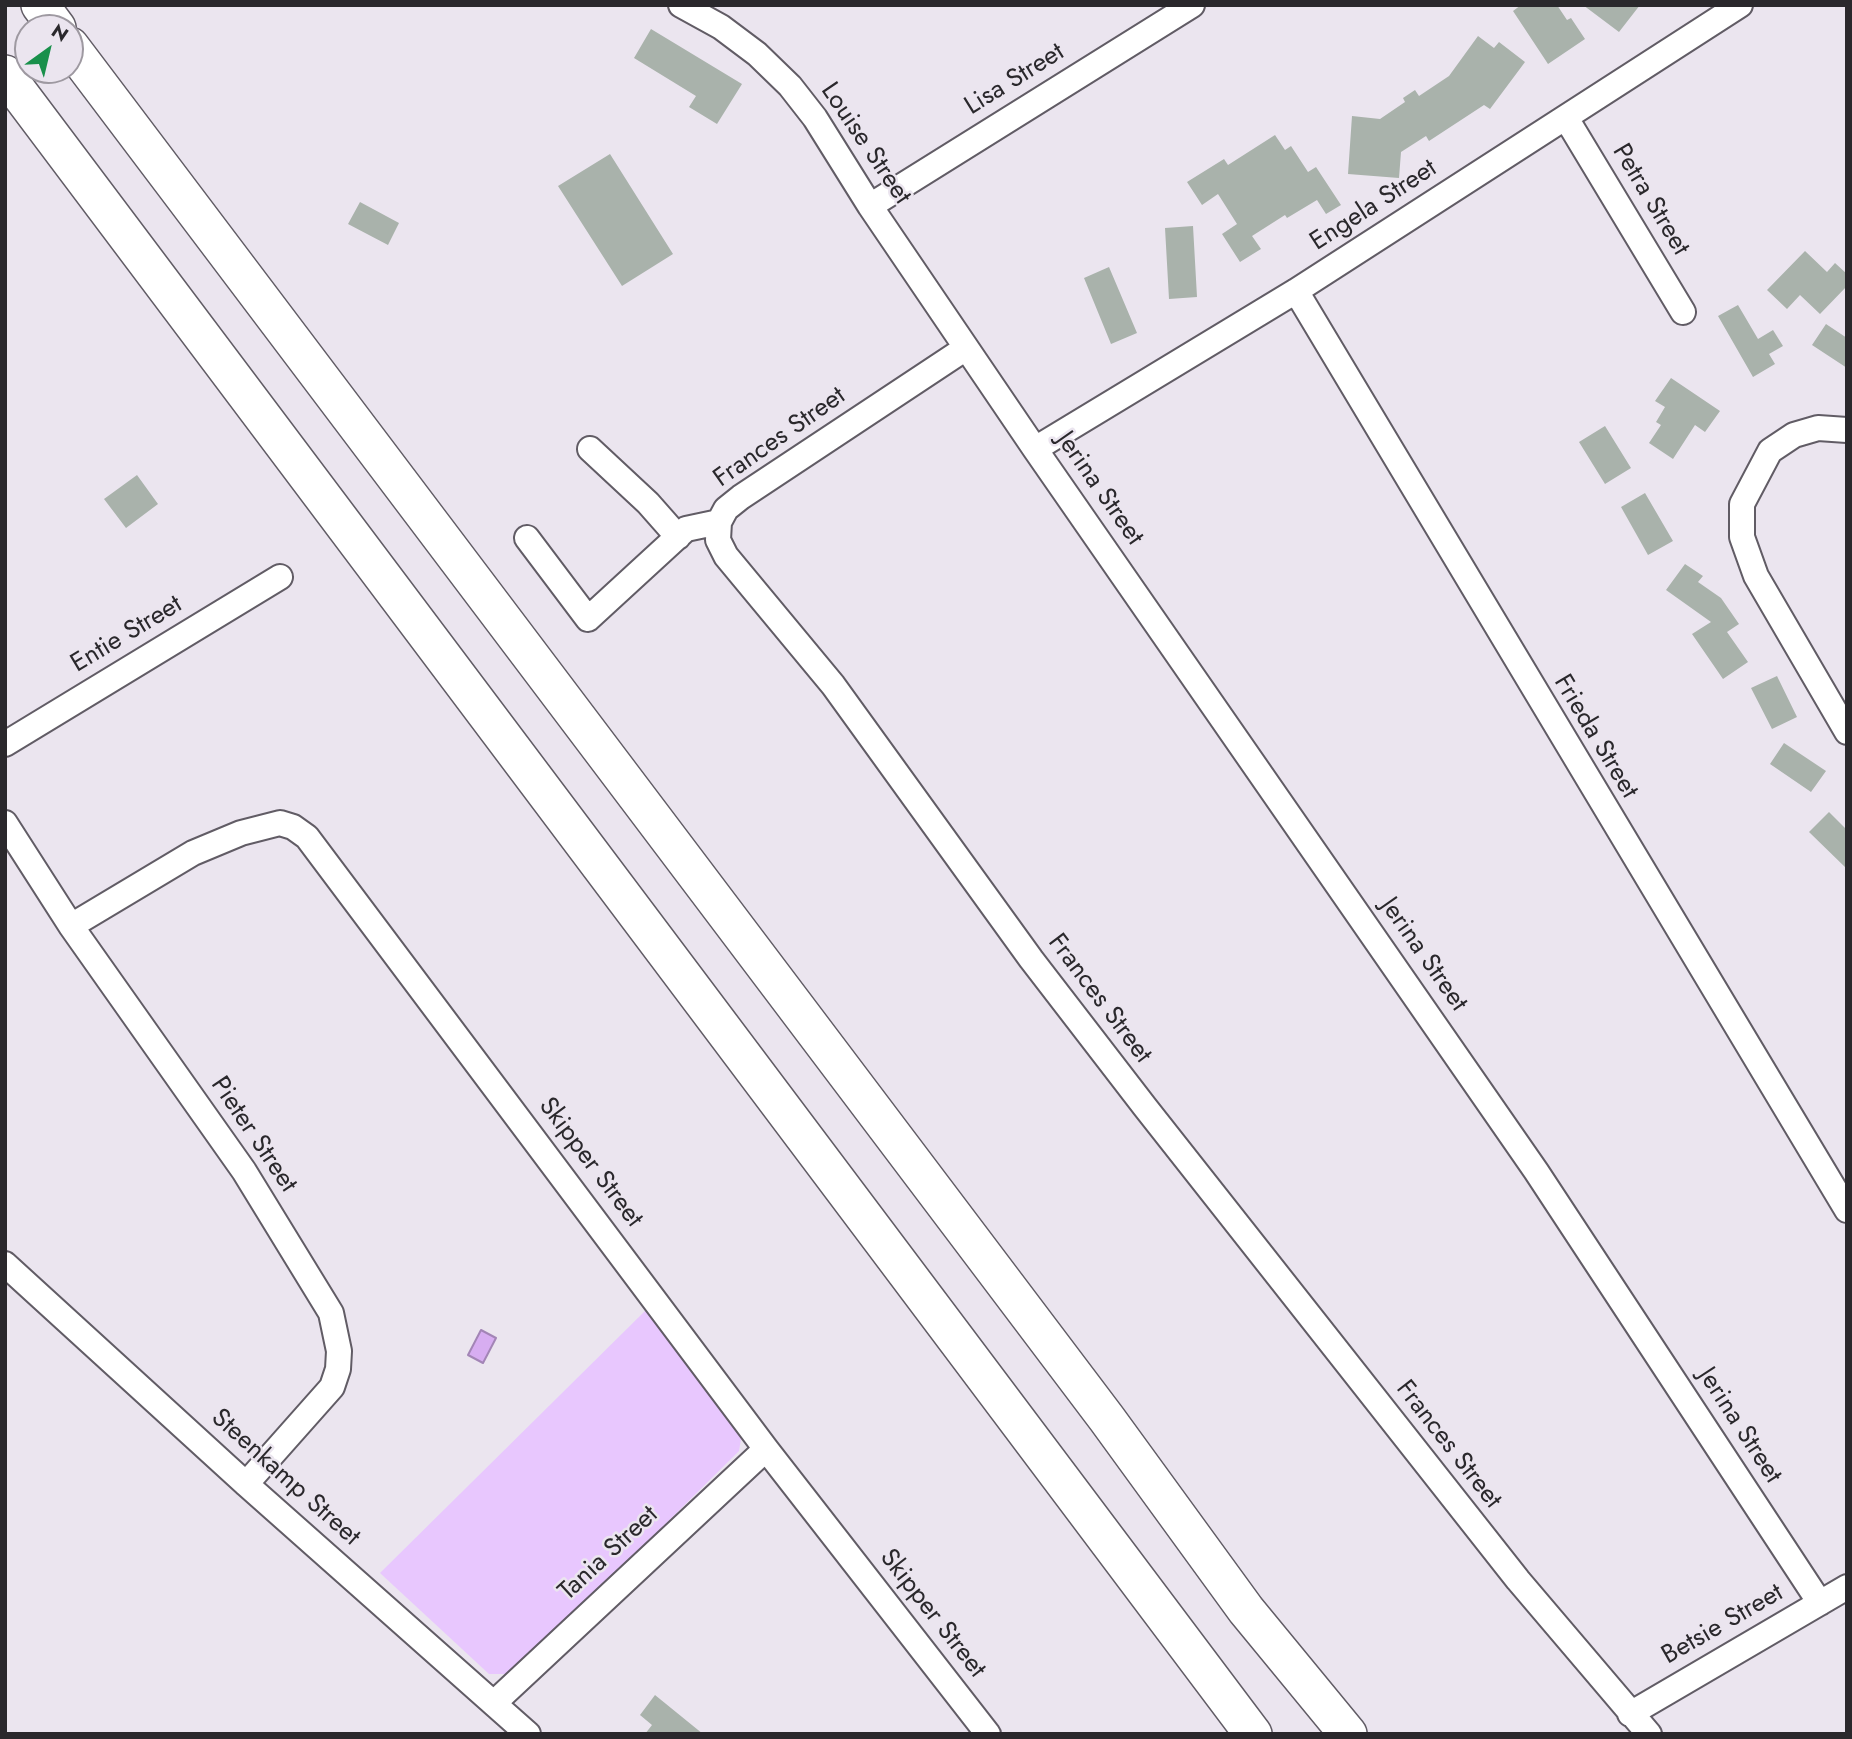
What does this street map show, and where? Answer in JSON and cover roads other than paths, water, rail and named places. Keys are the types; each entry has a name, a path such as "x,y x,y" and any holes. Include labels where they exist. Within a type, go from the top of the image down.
{"highway":[{"path":"84,65 1107,1419 1246,1610 1348,1734"},
{"path":"5,74 1254,1734"}],"street":[{"name":"Louise Street","path":"681,5 721,27 757,54 790,86 815,118 966,348"},
{"name":"Lisa Street","path":"870,205 1192,5"},
{"name":"Engela Street","path":"1035,449 1296,291 1740,5"},
{"name":"Petra Street","path":"1566,118 1682,312"},
{"name":"Frieda Street","path":"1296,291 1847,1210"},
{"name":"Jerina Street","path":"966,348 1536,1171 1820,1603"},
{"name":"Frances Street","path":"966,348 741,497 726,509 719,522 718,540 726,556 833,685 1031,959 1400,1432 1518,1580 1648,1734"},
{"path":"1847,430 1818,428 1794,435 1770,451 1741,505 1742,537 1756,576 1847,732"},
{"path":"590,449 648,503 678,537"},
{"path":"527,538 588,619 691,526 719,522"},
{"name":"Entie Street","path":"5,744 280,577"},
{"name":"Pieter Street","path":"5,823 71,926 244,1171 331,1313 337,1333 338,1369 332,1387 246,1484"},
{"name":"Skipper Street","path":"71,926 193,853 241,833 280,823 293,827 307,837 766,1449 988,1734"},
{"name":"Steenkamp Street","path":"5,1264 246,1484 528,1734"},
{"name":"Tania Street","path":"494,1703 766,1449"},
{"name":"Betsie Street","path":"1630,1714 1847,1587"}]}
